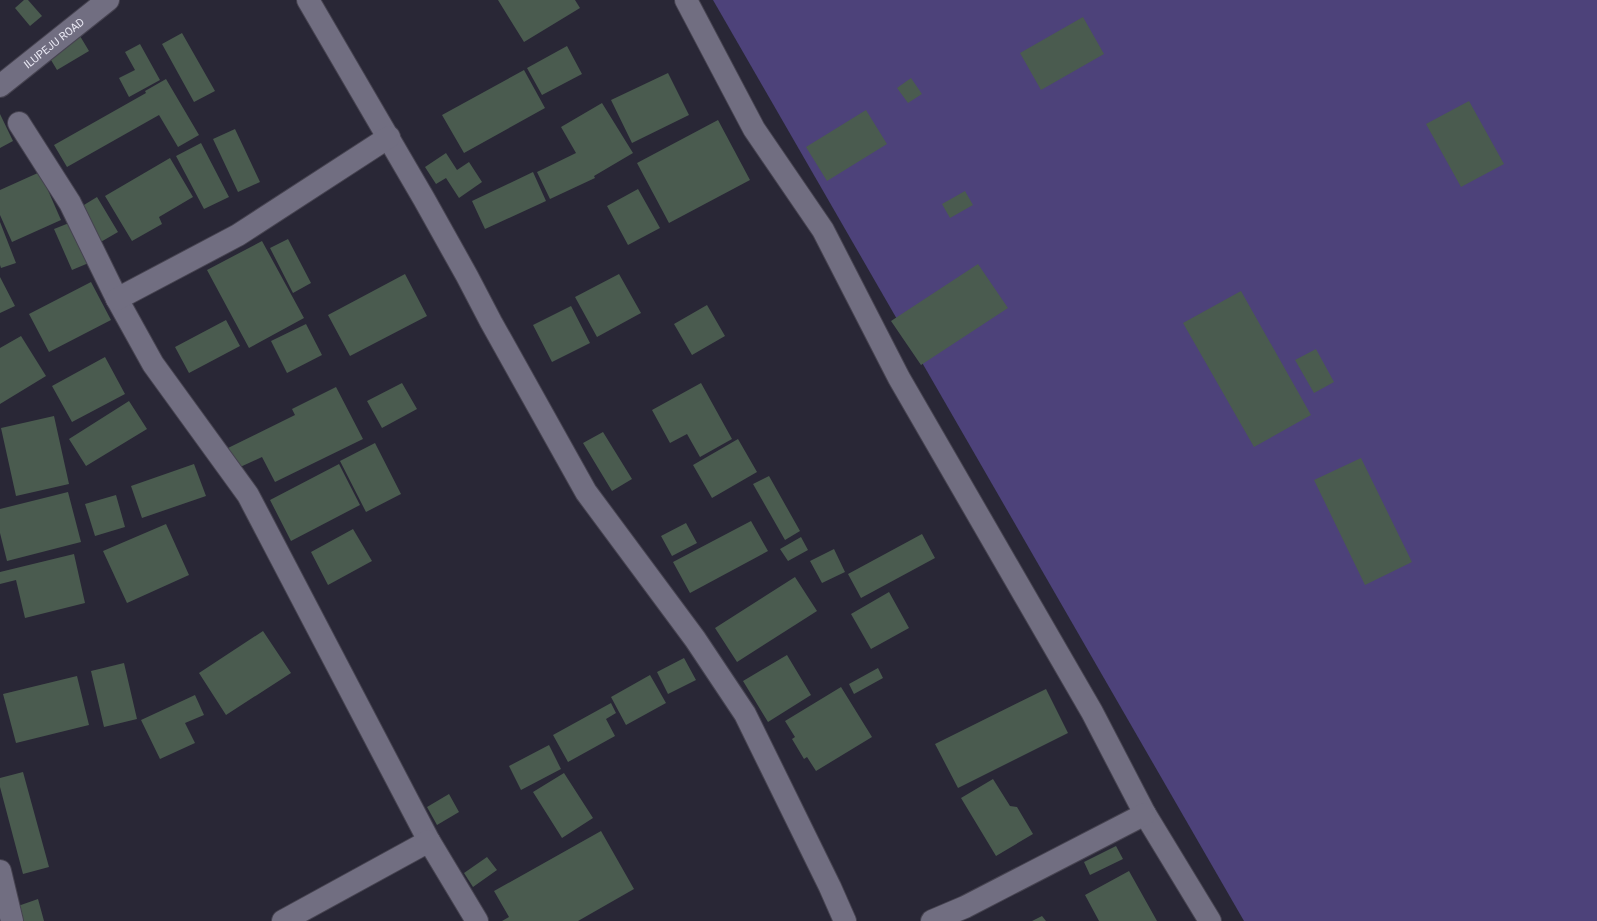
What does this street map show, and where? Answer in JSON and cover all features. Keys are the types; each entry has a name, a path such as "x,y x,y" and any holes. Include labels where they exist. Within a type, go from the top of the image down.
{"street":[{"name":"ILUPEJU ROAD","path":"0,86 108,0"},
{"path":"308,0 389,138 586,492 695,639 745,714 830,887 845,921"},
{"path":"686,0 754,129 823,230 899,378 1092,712 1145,814 1210,921"},
{"path":"19,123 70,203 118,299 153,364 248,495 429,841 477,921"},
{"path":"118,299 238,235 389,138"},
{"path":"932,921 965,907 1145,814"},
{"path":"283,921 429,841"},
{"path":"0,871 12,921"}],"shaded area":[{"path":"713,0 1597,0 1597,921 1244,921"}],"building":[{"path":"24,0 28,0 42,16 30,26 15,8"},
{"path":"498,0 575,0 580,8 524,42"},
{"path":"1083,17 1104,54 1041,90 1020,53"},
{"path":"182,33 215,91 194,102 162,44"},
{"path":"80,36 89,51 57,70 48,55"},
{"path":"140,44 160,80 129,97 119,78 135,70 125,52"},
{"path":"567,46 582,74 542,95 527,68"},
{"path":"524,70 545,108 464,153 442,115"},
{"path":"668,73 689,115 632,143 611,100"},
{"path":"911,78 922,94 908,103 897,88"},
{"path":"166,79 199,135 178,147 159,115 67,167 54,145 146,93 145,91"},
{"path":"1469,101 1504,164 1461,187 1426,124"},
{"path":"602,103 633,153 594,176 595,178 550,199 537,172 576,153 561,127"},
{"path":"866,110 887,144 827,181 806,147"},
{"path":"0,114 13,141 0,148"},
{"path":"718,120 750,180 669,223 637,163"},
{"path":"235,129 260,182 238,192 213,139"},
{"path":"201,143 229,197 204,209 176,156"},
{"path":"446,153 457,170 469,162 482,182 459,198 446,178 436,184 425,167"},
{"path":"170,158 193,197 159,217 162,224 132,241 105,196"},
{"path":"40,172 61,220 12,242 0,215 0,190"},
{"path":"533,172 546,201 485,229 472,201"},
{"path":"638,189 660,228 628,245 607,206"},
{"path":"965,191 973,205 950,218 942,204"},
{"path":"97,197 118,232 99,243 79,208"},
{"path":"74,221 91,262 72,270 54,229"},
{"path":"0,222 16,263 1,268 0,265"},
{"path":"288,239 311,283 293,293 270,248"},
{"path":"262,241 304,318 249,348 207,270"},
{"path":"978,264 1008,308 921,365 891,321"},
{"path":"405,274 427,316 350,356 328,315"},
{"path":"619,274 641,313 597,337 575,297"},
{"path":"0,277 15,306 0,313"},
{"path":"91,282 111,320 49,352 29,314"},
{"path":"1241,291 1311,415 1254,447 1183,323"},
{"path":"707,305 725,336 692,355 674,324"},
{"path":"571,306 590,343 552,362 533,325"},
{"path":"226,320 240,346 189,373 175,347"},
{"path":"306,324 322,355 287,373 271,341"},
{"path":"21,336 46,376 0,404 0,348"},
{"path":"1316,349 1334,382 1314,393 1295,360"},
{"path":"105,357 125,394 72,422 52,386"},
{"path":"402,383 417,409 382,428 367,401"},
{"path":"701,383 732,439 700,457 687,434 670,443 652,410"},
{"path":"336,387 363,439 275,482 262,457 238,468 228,448 295,415 292,409"},
{"path":"129,401 147,429 86,466 69,439"},
{"path":"54,416 69,484 16,496 1,428"},
{"path":"603,432 632,479 612,491 583,443"},
{"path":"738,439 757,472 712,498 693,465"},
{"path":"375,443 401,494 366,512 340,461"},
{"path":"1361,458 1412,562 1365,585 1314,480"},
{"path":"194,464 206,496 142,518 131,486"},
{"path":"339,464 360,505 291,541 270,500"},
{"path":"769,476 800,531 785,540 753,484"},
{"path":"68,492 81,542 7,561 0,533 0,509"},
{"path":"116,495 125,527 95,536 85,504"},
{"path":"751,521 768,551 690,593 673,562"},
{"path":"686,523 697,543 672,556 661,536"},
{"path":"166,524 189,575 127,603 103,551"},
{"path":"353,529 372,561 328,585 311,552"},
{"path":"922,534 935,558 861,598 848,574"},
{"path":"801,537 808,550 788,561 780,549"},
{"path":"834,549 845,572 822,583 810,561"},
{"path":"74,554 85,603 25,618 16,580 0,584 0,572"},
{"path":"795,577 817,611 737,662 715,628"},
{"path":"889,592 909,628 871,649 851,614"},
{"path":"263,631 291,673 226,715 199,673"},
{"path":"787,655 811,695 768,722 743,681"},
{"path":"684,658 696,680 668,694 657,672"},
{"path":"124,663 137,719 104,727 91,671"},
{"path":"878,668 883,678 854,694 849,684"},
{"path":"650,675 666,703 626,725 611,697"},
{"path":"77,676 89,725 16,743 3,694"},
{"path":"841,687 872,737 816,771 807,757 804,759 792,739 795,737 785,721"},
{"path":"1046,689 1068,733 958,788 935,744"},
{"path":"195,695 204,715 185,723 195,743 160,759 141,720"},
{"path":"611,703 616,713 606,719 615,736 568,762 553,735"},
{"path":"549,745 561,769 521,790 509,766"},
{"path":"23,772 49,867 23,874 0,787 0,778"},
{"path":"564,773 593,818 562,838 533,792"},
{"path":"993,779 1010,806 1017,807 1033,834 996,856 961,798"},
{"path":"449,794 459,812 437,825 427,807"},
{"path":"601,831 634,889 578,921 502,921 509,917 494,891"},
{"path":"1116,846 1123,859 1090,875 1084,862"},
{"path":"487,857 497,870 473,887 464,873"},
{"path":"1129,871 1157,921 1099,921 1085,895"},
{"path":"38,899 44,921 22,921 18,906"},
{"path":"1042,916 1046,921 1032,921"}]}
